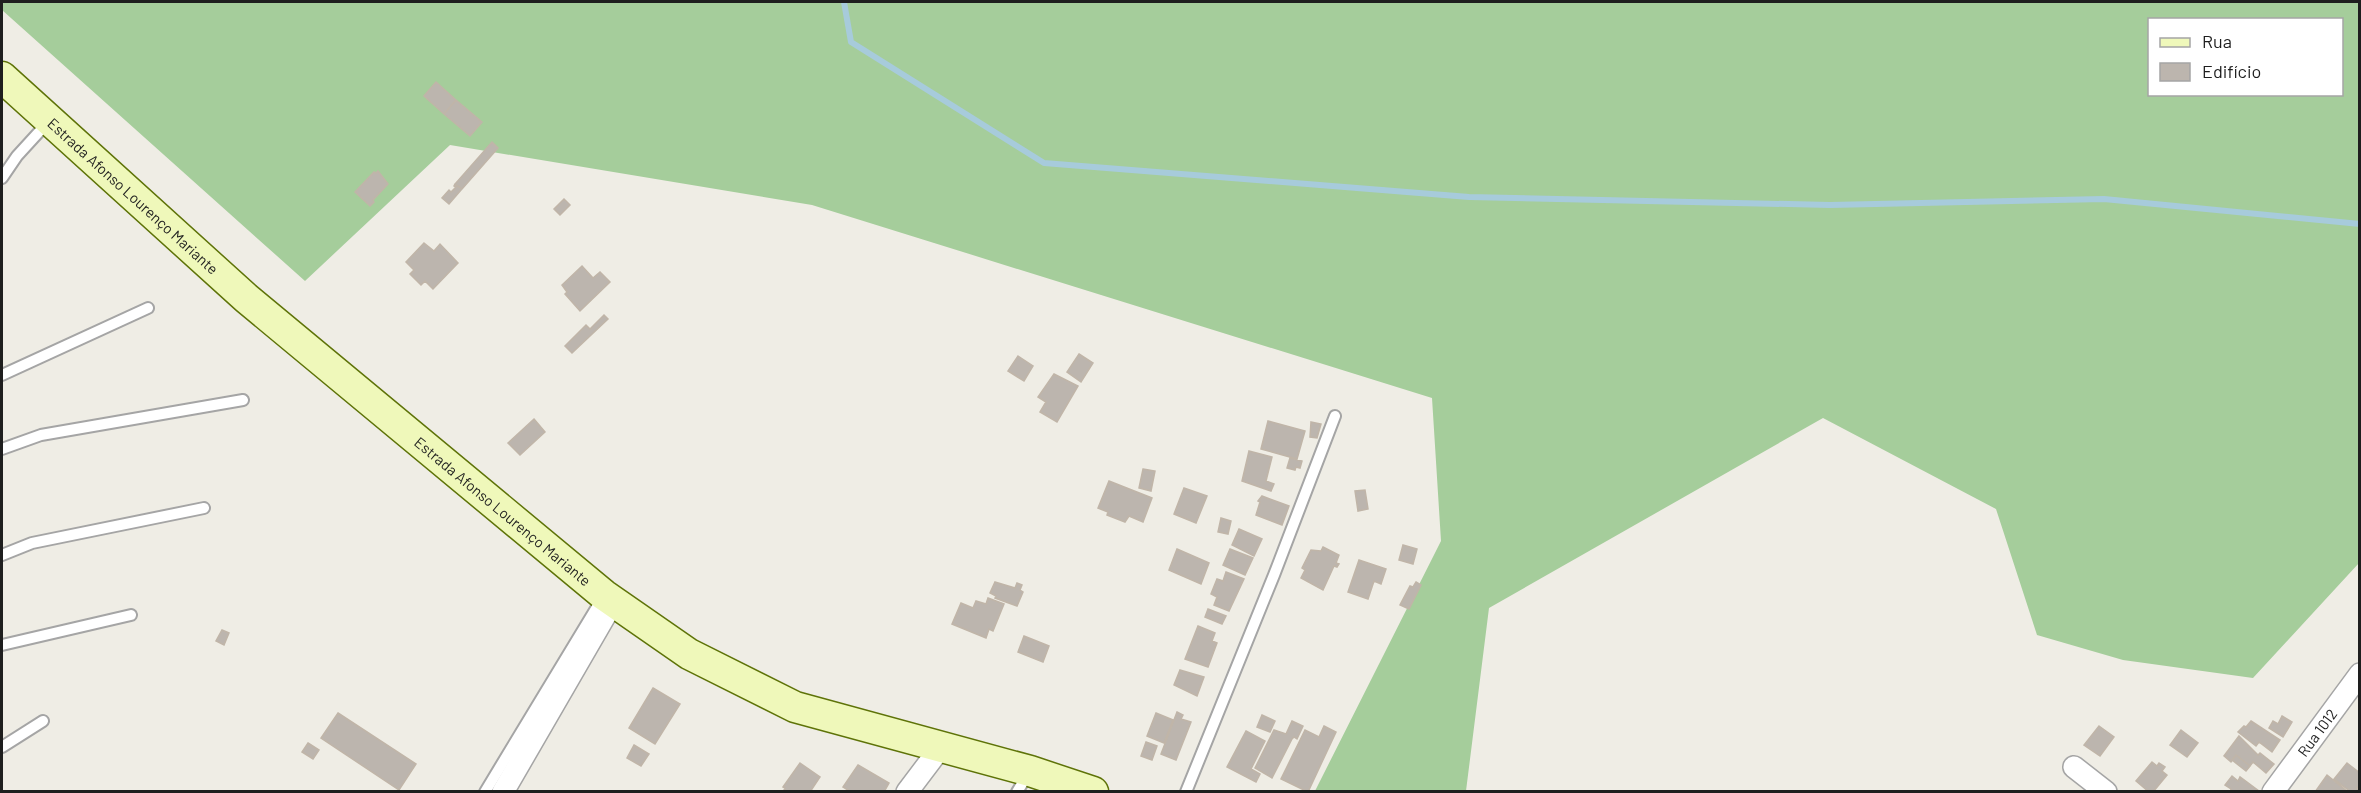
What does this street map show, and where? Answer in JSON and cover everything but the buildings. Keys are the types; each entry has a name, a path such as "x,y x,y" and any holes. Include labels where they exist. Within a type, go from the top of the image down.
{"main road":[{"name":"Estrada Afonso Lourenço Mariante","path":"2,77 246,298 608,599 689,654 795,707 941,747 1024,781 1093,792"}],"street":[{"path":"503,792 608,599"},
{"name":"Rua 1012","path":"2273,792 2360,674"},
{"path":"907,792 941,747"},
{"path":"2074,767 2106,792"}],"lane":[{"path":"2,178 17,156 49,121"},
{"path":"2,375 148,308"},
{"path":"2,449 41,435 243,400"},
{"path":"1186,792 1274,575 1335,416"},
{"path":"2,555 32,543 204,508"},
{"path":"485,792 608,599"},
{"path":"2,645 131,615"},
{"path":"2,747 43,721"}],"green space":[{"path":"2,2 2359,2 2359,563 2253,678 2123,660 2037,635 1996,509 1823,418 1489,608 1466,791 1315,791 1441,541 1432,398 812,205 450,145 305,281 2,10"}],"waterway":[{"path":"844,2 851,42 1044,163 1469,197 1830,205 2104,199 2360,224"}]}
